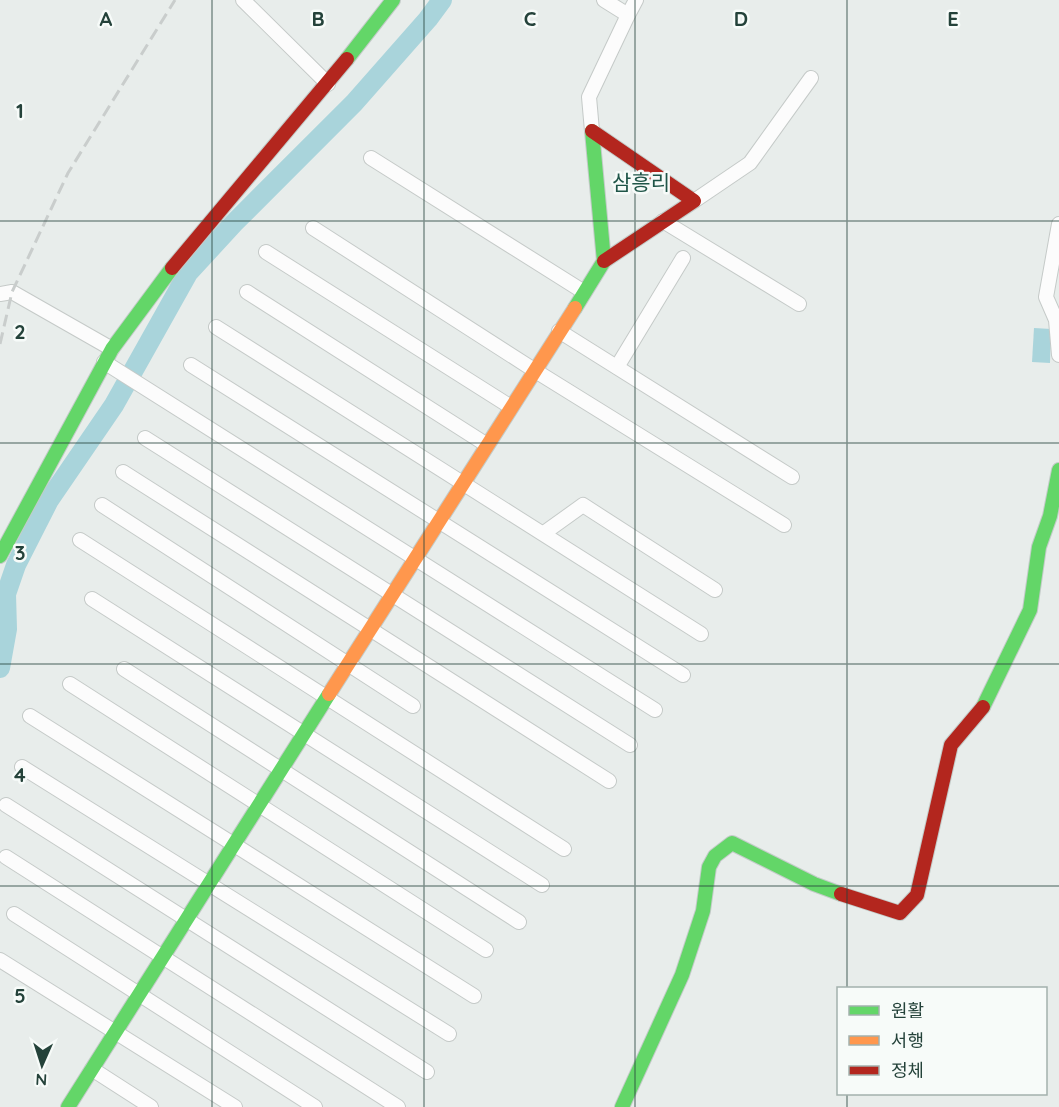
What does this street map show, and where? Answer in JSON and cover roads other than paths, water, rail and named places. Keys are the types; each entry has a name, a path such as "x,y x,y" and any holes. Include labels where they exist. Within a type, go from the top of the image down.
{"street":[{"path":"243,0 328,84"},
{"path":"0,556 112,349 181,256 328,84 393,0"},
{"path":"604,0 628,15"},
{"path":"604,261 589,97 636,0"},
{"path":"70,1107 391,594 604,261 750,163 811,78"},
{"path":"592,131 694,201"},
{"path":"371,158 584,292"},
{"path":"663,221 799,304"},
{"path":"1059,224 1046,297 1056,320 1059,355"},
{"path":"313,228 534,370 784,525"},
{"path":"267,252 511,407"},
{"path":"617,367 683,258"},
{"path":"0,294 12,292 112,349"},
{"path":"247,292 487,445"},
{"path":"216,327 701,633"},
{"path":"559,331 792,477"},
{"path":"104,362 656,710"},
{"path":"191,365 683,675"},
{"path":"145,438 630,745"},
{"path":"622,1107 682,975 703,911 709,867 723,848 732,843 744,847 814,884 888,911 900,913 917,895 951,745 981,710 1030,610 1039,547 1050,516 1059,470"},
{"path":"123,472 609,781"},
{"path":"102,505 413,706"},
{"path":"544,533 583,505 715,590"},
{"path":"80,540 564,849"},
{"path":"92,599 542,885"},
{"path":"124,669 282,768 519,922"},
{"path":"70,684 486,950"},
{"path":"30,716 474,996"},
{"path":"22,767 449,1034"},
{"path":"6,805 427,1072"},
{"path":"6,857 398,1107"},
{"path":"14,914 315,1107"},
{"path":"0,960 235,1107"},
{"path":"92,1070 151,1107"}],"water":[{"path":"1034,328 1051,329 1050,363 1032,362"}],"waterway":[{"path":"0,668 7,629 6,594 16,565 49,500 114,405 188,273 234,223 354,103 442,0"}],"railway":[{"path":"0,344 12,292 68,173 175,0"}],"district":[{"name":"삼흥리","path":"641,183"}]}
